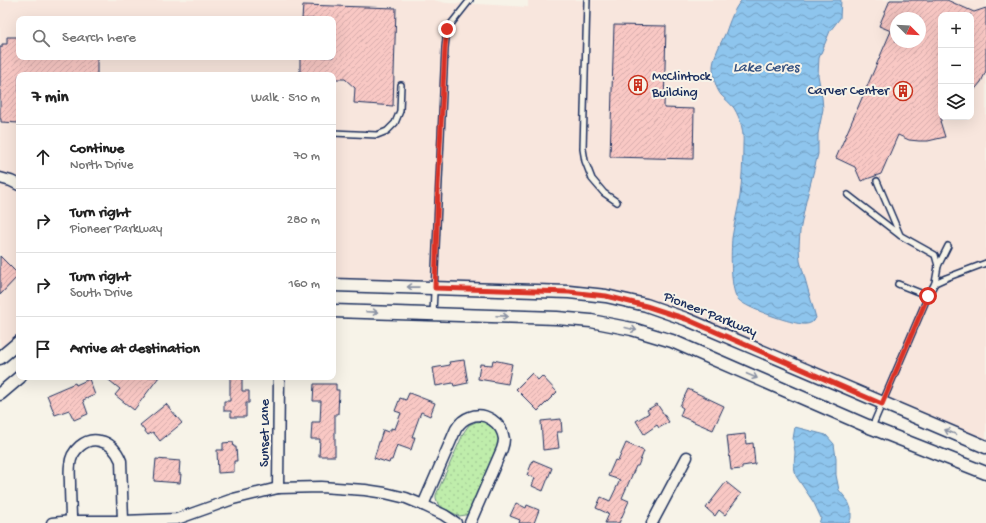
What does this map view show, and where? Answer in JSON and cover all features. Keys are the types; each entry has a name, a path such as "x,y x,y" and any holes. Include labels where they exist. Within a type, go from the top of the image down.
{"street":[{"path":"0,178 16,184"},
{"name":"Pioneer Parkway","path":"336,285 569,292 606,296 646,306 686,319 882,404 986,447"},
{"path":"336,311 557,318 591,321 632,329 672,341 872,428 986,473"},
{"path":"0,358 16,345"},
{"path":"0,394 16,380"},
{"name":"Sunset Lane","path":"278,488 279,380"},
{"path":"423,505 460,423 469,417 477,415 487,417 496,422 502,430 504,440 470,523"},
{"path":"71,521 70,464 73,454 78,447 86,442 95,440 104,442 112,447 118,453 121,461 123,521"},
{"path":"652,523 687,457"},
{"path":"52,523 71,521 178,521 233,499 278,488 321,487 365,490 406,498 444,515 456,523"}],"lane":[{"path":"433,314 438,185 447,29 470,0"},
{"path":"587,0 583,149 585,161 592,179 604,193 617,202"},
{"path":"336,133 377,135 387,131 395,123 400,111 401,86"},
{"path":"877,181 901,236"},
{"path":"848,195 901,236 935,255 938,266"},
{"path":"872,428 928,296 935,283 938,266 948,246"},
{"path":"935,283 986,263"},
{"path":"898,284 928,296"}],"shaded area":[{"path":"0,0 433,0 446,3 528,7 528,0 986,0 986,447 686,319 606,296 438,288 437,281 336,279 336,72 16,72 16,339 0,350"}],"green space":[{"path":"478,421 489,423 495,428 498,437 498,447 469,513 459,516 438,504 436,495 464,432 469,425"}],"water":[{"name":"Lake Ceres","path":"742,0 841,0 840,18 830,31 819,58 818,75 823,109 818,134 818,154 800,231 800,261 816,318 808,324 786,320 746,305 737,298 733,286 731,251 741,190 743,135 740,121 734,108 721,95 717,88 713,66 716,53 732,15"},
{"path":"795,427 826,435 834,444 836,475 839,490 848,501 851,509 851,518 849,523 819,523 821,518 814,503 796,476 793,439"}],"building":[{"name":"Carver Center","path":"890,0 947,0 974,12 938,12 938,120 941,120 940,121 945,137 928,141 919,141 909,140 898,135 881,174 861,181 855,167 836,158 890,33 890,48 926,48 926,12 890,12 890,31 879,26"},
{"path":"303,5 396,8 393,106 354,103 355,88 345,79 336,79 336,72 300,72 300,60 336,60 336,16 302,16"},
{"name":"Carver Center","path":"986,8 986,71 981,82 974,90 974,12"},
{"name":"McClintock Building","path":"614,25 666,26 664,108 694,109 693,159 610,157"},
{"path":"7,37 16,37 16,60 97,60 97,72 16,72 16,123 1,122 0,47 2,47 2,44 7,44"},
{"path":"0,256 16,272 16,278 0,295"},
{"path":"464,360 468,383 454,386 453,383 436,386 433,368 450,365 449,362"},
{"path":"493,360 512,364 508,384 478,379 480,364 492,365"},
{"path":"532,373 538,380 542,376 557,392 538,411 516,389"},
{"path":"89,380 95,395 83,400 88,414 74,420 69,410 55,415 47,395 75,383 76,385"},
{"path":"109,380 157,380 134,410 115,395 120,389"},
{"path":"230,380 242,380 242,391 249,391 249,403 246,403 246,417 231,417 231,411 224,411 224,401 230,401"},
{"path":"314,384 336,384 336,390 339,390 338,414 335,414 335,456 319,456 320,439 311,439 312,422 320,422 321,401 313,401"},
{"path":"688,389 724,406 713,430 680,416 683,408 680,406"},
{"path":"409,393 435,403 430,416 421,412 412,437 415,437 411,450 397,445 392,460 390,460 389,463 374,458 383,430 388,432 391,428 395,429 401,413 395,411 400,398 406,400"},
{"path":"166,404 182,423 160,441 153,432 148,435 140,425"},
{"path":"657,404 669,422 659,428 657,425 644,434 636,421 649,413 647,410"},
{"path":"561,419 562,432 557,432 559,448 543,450 541,421"},
{"path":"745,434 746,444 753,443 755,464 742,466 742,469 731,470 727,436"},
{"path":"233,442 234,447 236,447 237,461 234,461 234,472 218,473 217,450 223,450 223,443"},
{"path":"626,443 644,451 622,498 629,501 619,523 605,523 609,514 596,508 601,497 610,501 620,480 608,476 615,460 618,461"},
{"path":"156,459 180,461 180,483 154,481"},
{"path":"533,460 552,468 543,491 532,486 535,478 527,475"},
{"path":"726,482 741,494 725,515 719,510 715,516 706,508"},
{"path":"516,503 526,508 527,505 539,510 534,523 519,523 520,520 510,516"}],"place":[{"name":"McClintock Building","path":"638,85"},
{"name":"Carver Center","path":"903,91"}],"route":[{"path":"447,29 438,185 435,288 569,292 606,296 646,306 686,319 882,404 928,296"}]}
